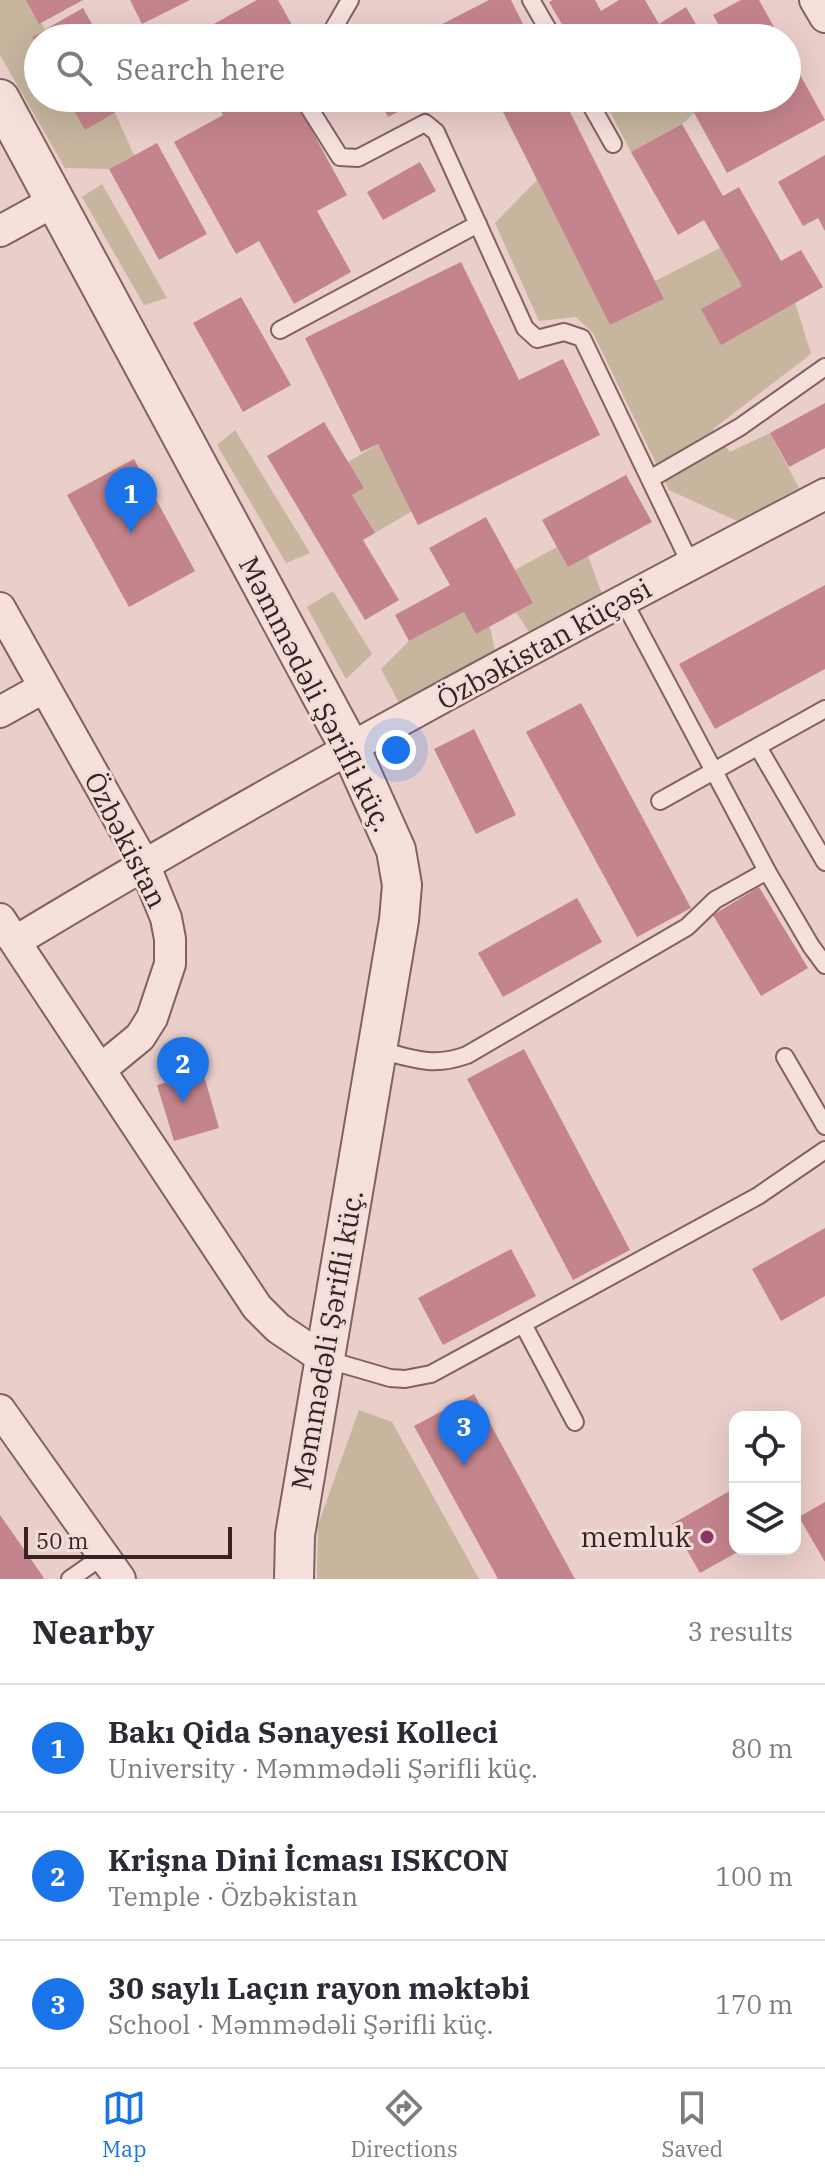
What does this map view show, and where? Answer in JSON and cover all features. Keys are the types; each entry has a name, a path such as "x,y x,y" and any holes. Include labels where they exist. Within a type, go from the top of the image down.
{"street":[{"path":"815,0 825,17"},
{"name":"Məmmədəli Şərifli küç.","path":"0,99 351,750 396,850 402,885 399,920 295,1535 294,1579"},
{"path":"0,231 55,201"},
{"name":"Özbəkistan küçəsi","path":"8,930 144,864 623,600 825,494"},
{"name":"Özbəkistan","path":"0,608 144,864 166,918 170,964 152,1018 140,1037 101,1069"},
{"path":"0,712 43,688"},
{"path":"8,930 257,1307 278,1328 324,1359"},
{"path":"0,1410 111,1568"}],"lane":[{"path":"336,24 350,0"},
{"path":"531,0 545,24"},
{"path":"312,112 340,157 358,158 425,123 436,132 525,328 537,339 564,332 582,338 691,565"},
{"path":"595,112 613,144"},
{"path":"280,330 478,224"},
{"path":"650,479 740,427 825,367"},
{"path":"623,600 767,871 825,965"},
{"path":"660,801 825,709"},
{"path":"758,747 825,862"},
{"path":"376,1049 429,1062 446,1063 467,1055 687,927 725,893 767,871"},
{"path":"785,1057 825,1126"},
{"path":"324,1359 390,1378 405,1379 431,1374 758,1196 825,1150"},
{"path":"524,1326 575,1422"},
{"path":"70,1579 111,1568"}],"shaded area":[{"path":"0,0 26,0 42,24 24,24 24,97 0,55"},
{"path":"33,112 75,112 85,129 115,113 134,155 109,169 65,168"},
{"path":"610,112 694,112 682,124 631,152"},
{"path":"537,180 610,325 664,299 655,281 720,248 742,286 701,309 795,302 811,354 713,429 730,452 770,433 799,488 737,521 669,490 593,333 576,317 539,321 495,223"},
{"path":"102,184 167,298 144,305 82,197"},
{"path":"235,430 310,553 286,563 217,445"},
{"path":"378,444 412,511 375,533 352,495 363,487 348,462"},
{"path":"557,547 568,567 588,556 603,597 531,635 516,612 533,603 515,570"},
{"path":"333,591 372,654 346,679 307,607"},
{"path":"464,612 490,627 495,651 399,703 381,669 409,641"},
{"path":"359,1410 392,1422 479,1579 317,1579 318,1525"}],"building":[{"path":"26,0 83,0 39,24"},
{"path":"130,0 190,0 142,24"},
{"path":"257,0 278,0 291,24 214,24"},
{"path":"489,0 511,0 523,24 442,24"},
{"path":"595,0 601,11 619,0 645,0 659,24 562,24 549,2"},
{"path":"741,0 759,0 772,24 718,24 713,15"},
{"path":"686,7 696,24 659,24"},
{"path":"83,8 92,24 55,24"},
{"path":"801,76 825,120 727,173 694,112 801,112"},
{"path":"75,112 116,112 85,130"},
{"path":"221,112 302,112 347,195 317,211 351,272 294,304 259,241 236,254 174,142 223,115"},
{"path":"503,112 570,112 664,299 610,325"},
{"path":"682,124 723,196 739,187 781,261 801,250 823,287 721,345 701,309 742,286 704,220 678,235 631,152"},
{"path":"157,143 207,234 159,260 109,169"},
{"path":"825,155 825,231 818,218 803,226 778,182"},
{"path":"420,162 436,191 383,220 367,192"},
{"path":"461,262 519,380 563,359 600,435 418,525 378,444 361,452 305,338"},
{"path":"241,297 291,385 243,412 193,323"},
{"path":"825,403 825,448 789,467 770,433"},
{"path":"324,422 364,488 352,495 375,533 363,540 399,600 365,620 267,456"},
{"path":"134,459 195,571 129,607 67,495"},
{"path":"626,475 652,522 568,567 542,520"},
{"path":"486,517 533,603 476,634 464,612 409,641 395,615 450,585 429,548"},
{"path":"825,585 825,669 715,729 679,664"},
{"path":"581,703 691,908 637,937 526,732"},
{"path":"474,729 516,815 476,834 434,749"},
{"path":"759,887 808,968 761,996 713,915"},
{"path":"577,898 602,942 503,997 478,953"},
{"path":"524,1049 630,1250 573,1280 467,1079"},
{"path":"203,1072 219,1128 174,1141 157,1085"},
{"path":"825,1228 825,1296 781,1321 752,1269"},
{"path":"511,1249 536,1296 443,1345 418,1298"},
{"path":"474,1394 575,1579 498,1579 414,1426"},
{"name":"memluk","path":"729,1491 729,1555 732,1555 700,1573 672,1524"},
{"path":"825,1502 825,1562 801,1520 801,1516"},
{"path":"0,1515 44,1578 0,1579"}],"place":[{"name":"Bakı Qida Sənayesi Kolleci","path":"131,533"},
{"name":"Krişna Dini İcması ISKCON","path":"183,1103"},
{"name":"30 saylı Laçın rayon məktəbi","path":"464,1466"},
{"name":"memluk","path":"707,1537"}]}
